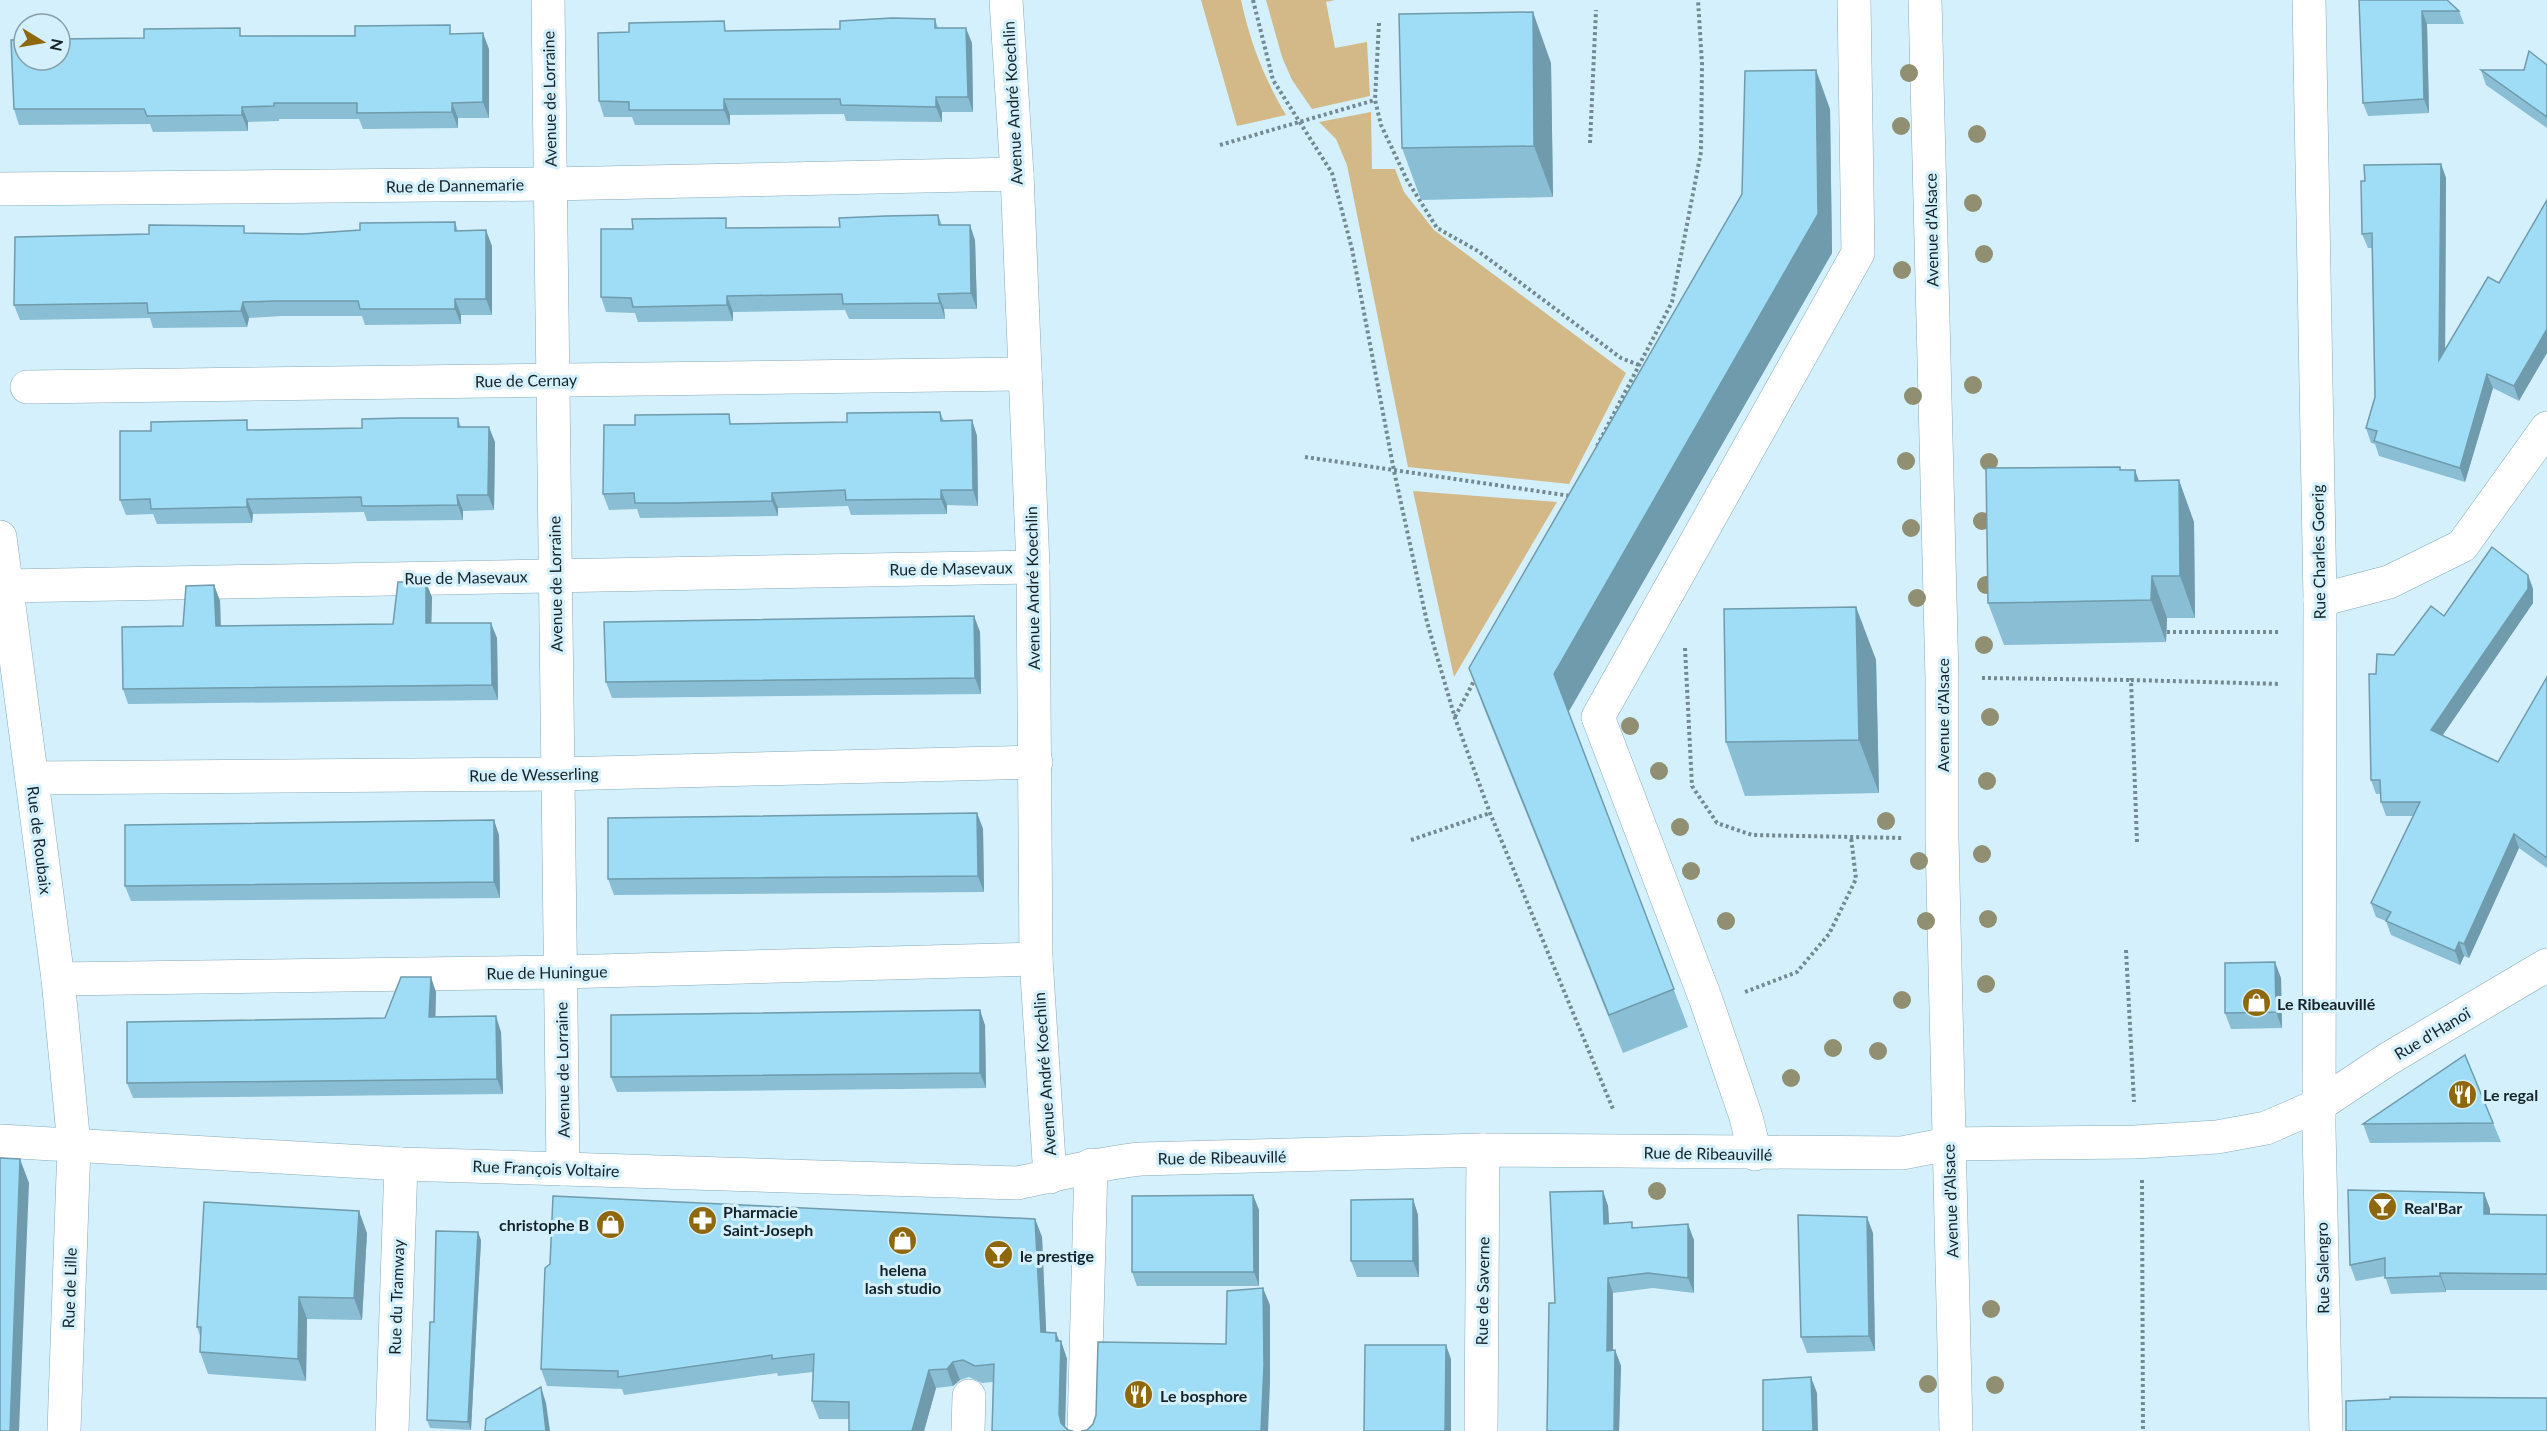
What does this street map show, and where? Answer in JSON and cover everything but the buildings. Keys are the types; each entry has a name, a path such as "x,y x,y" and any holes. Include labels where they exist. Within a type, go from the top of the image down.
{"street":[{"name":"Avenue de Lorraine","path":"548,0 563,1169"},
{"name":"Avenue André Koechlin","path":"1006,0 1017,174 1033,567 1036,959 1050,1177"},
{"path":"1755,1154 1746,1117 1706,1000 1598,717 1858,253 1854,0"},
{"name":"Avenue d'Alsace","path":"1925,0 1942,678 1942,839 1956,1431"},
{"name":"Rue Charles Goerig","path":"2309,0 2320,600 2319,1105"},
{"name":"Rue de Dannemarie","path":"1,189 550,184 1017,174"},
{"name":"Rue de Cernay","path":"27,387 1025,374"},
{"path":"2320,600 2389,582 2462,546 2547,428"},
{"name":"Rue de Roubaix","path":"0,537 58,980 74,1145"},
{"name":"Rue de Masevaux","path":"6,586 1033,567"},
{"name":"Rue de Wesserling","path":"32,778 558,774 1036,762"},
{"name":"Rue de Huningue","path":"58,980 561,972 1036,959"},
{"name":"Rue d'Hanoï","path":"2319,1105 2388,1059 2547,965"},
{"name":"Rue de Ribeauvillé","path":"1091,1165 1141,1159 1484,1150 1755,1154 1902,1153 1948,1144 2135,1142 2217,1137 2266,1128 2319,1105"},
{"name":"Rue Salengro","path":"2319,1105 2326,1431"},
{"name":"Rue François Voltaire","path":"0,1141 401,1164 1017,1183 1050,1177 1091,1165"},
{"name":"Rue de Lille","path":"64,1431 74,1145"},
{"name":"Rue de Saverne","path":"1481,1431 1484,1150"},
{"name":"Rue du Tramway","path":"392,1431 401,1164"},
{"path":"1084,1431 1091,1165"},
{"path":"968,1431 969,1396"}],"path":[{"path":"1253,0 1273,80 1332,173 1352,249 1394,471 1426,621 1455,718 1490,813 1615,1114"},
{"path":"1592,456 1672,302 1701,152 1702,64 1698,0"},
{"path":"1590,143 1596,10"},
{"path":"1379,23 1375,100 1381,125 1407,180 1437,228 1478,251 1621,358 1639,365"},
{"path":"1220,145 1375,100"},
{"path":"1305,457 1571,496"},
{"path":"1566,506 1576,486"},
{"path":"2167,632 2319,632"},
{"path":"1684,638 1692,786 1717,823 1752,835 1942,839"},
{"path":"1455,718 1477,675"},
{"path":"1942,678 2319,685"},
{"path":"2131,680 2138,842"},
{"path":"1411,840 1490,813"},
{"path":"1706,1000 1749,991 1797,972 1829,934 1856,879 1851,837"},
{"path":"2126,950 2135,1142 2142,1166 2143,1431"}],"shaded area":[{"path":"1201,0 1241,0 1259,59 1286,115 1237,126"},
{"path":"1266,0 1335,0 1326,2 1335,48 1367,42 1370,96 1312,109 1292,80 1282,57"},
{"path":"1371,112 1372,169 1395,169 1404,192 1434,230 1626,373 1569,484 1408,467 1347,165 1336,139 1319,122"},
{"path":"1413,491 1557,502 1454,677"}],"place":[{"name":"Le Ribeauvillé","path":"2256,1003"},
{"name":"Le regal","path":"2462,1094"},
{"name":"Real'Bar","path":"2383,1207"},
{"name":"Pharmacie Saint-Joseph","path":"702,1220"},
{"name":"christophe B","path":"610,1224"},
{"name":"helena lash studio","path":"903,1241"},
{"name":"le prestige","path":"999,1255"},
{"name":"Le bosphore","path":"1139,1395"}]}
